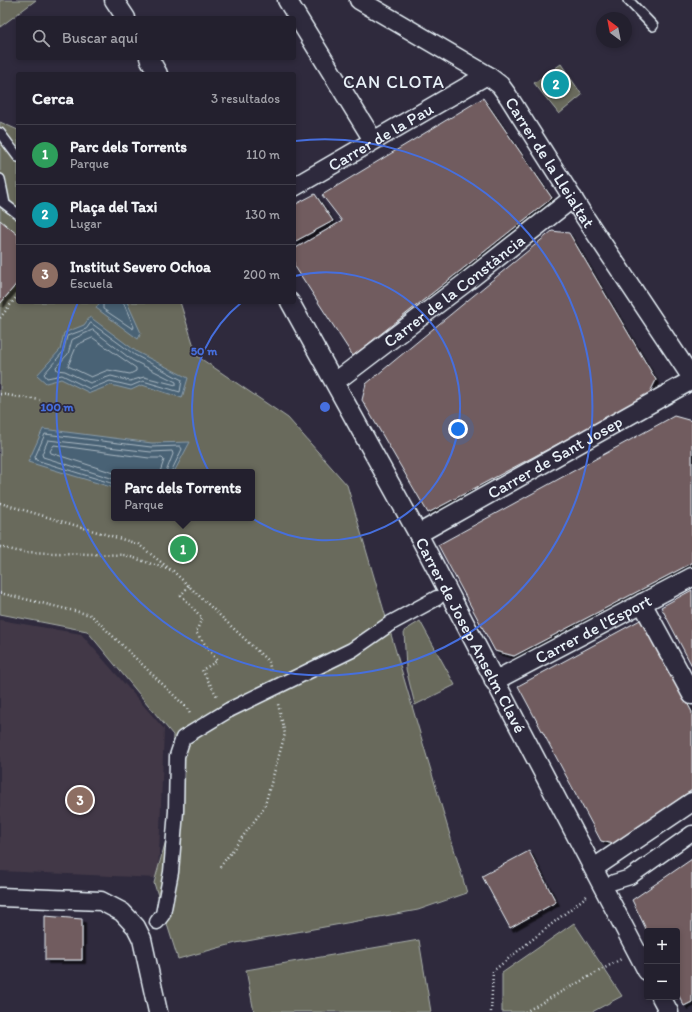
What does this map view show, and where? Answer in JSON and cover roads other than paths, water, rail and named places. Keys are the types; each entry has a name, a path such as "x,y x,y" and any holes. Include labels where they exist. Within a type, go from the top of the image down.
{"street":[{"path":"114,0 125,16"},
{"path":"287,0 373,140"},
{"name":"Carrer de la Lleialtat","path":"359,0 487,75 500,85 692,379"},
{"path":"150,60 157,72"},
{"name":"Carrer de la Pau","path":"296,186 487,75"},
{"name":"Carrer de la Constància","path":"335,382 573,198"},
{"name":"Carrer de Josep Anselm Clavé","path":"291,304 418,534 644,965"},
{"name":"Carrer de Sant Josep","path":"418,534 692,379"},
{"name":"Carrer de l'Esport","path":"494,680 692,577"},
{"path":"157,922 163,914 171,872 176,811 177,756 183,738 230,710 352,650 391,623 437,598"},
{"path":"642,603 692,695"},
{"path":"594,868 692,802"},
{"path":"614,882 630,876 692,833"},
{"path":"0,897 101,901 122,912 136,927 142,939 158,1012"},
{"path":"663,1000 669,1012"}],"lane":[{"path":"628,0 653,26"},
{"path":"0,133 16,154"},
{"path":"0,179 2,202 16,212"}],"water":[{"path":"99,304 128,304 141,333 138,339 96,308"},
{"path":"90,317 137,352 188,378 182,398 142,385 131,390 111,385 90,393 61,379 46,383 37,375 60,350 64,333 84,325"},
{"path":"43,429 152,443 190,442 176,469 111,469 111,487 28,462"}],"place":[{"name":"Plaça del Taxi","path":"556,84"},
{"name":"Parc dels Torrents","path":"183,549"},
{"name":"Institut Severo Ochoa","path":"80,800"}],"district":[{"name":"CAN CLOTA","path":"394,82"}]}
